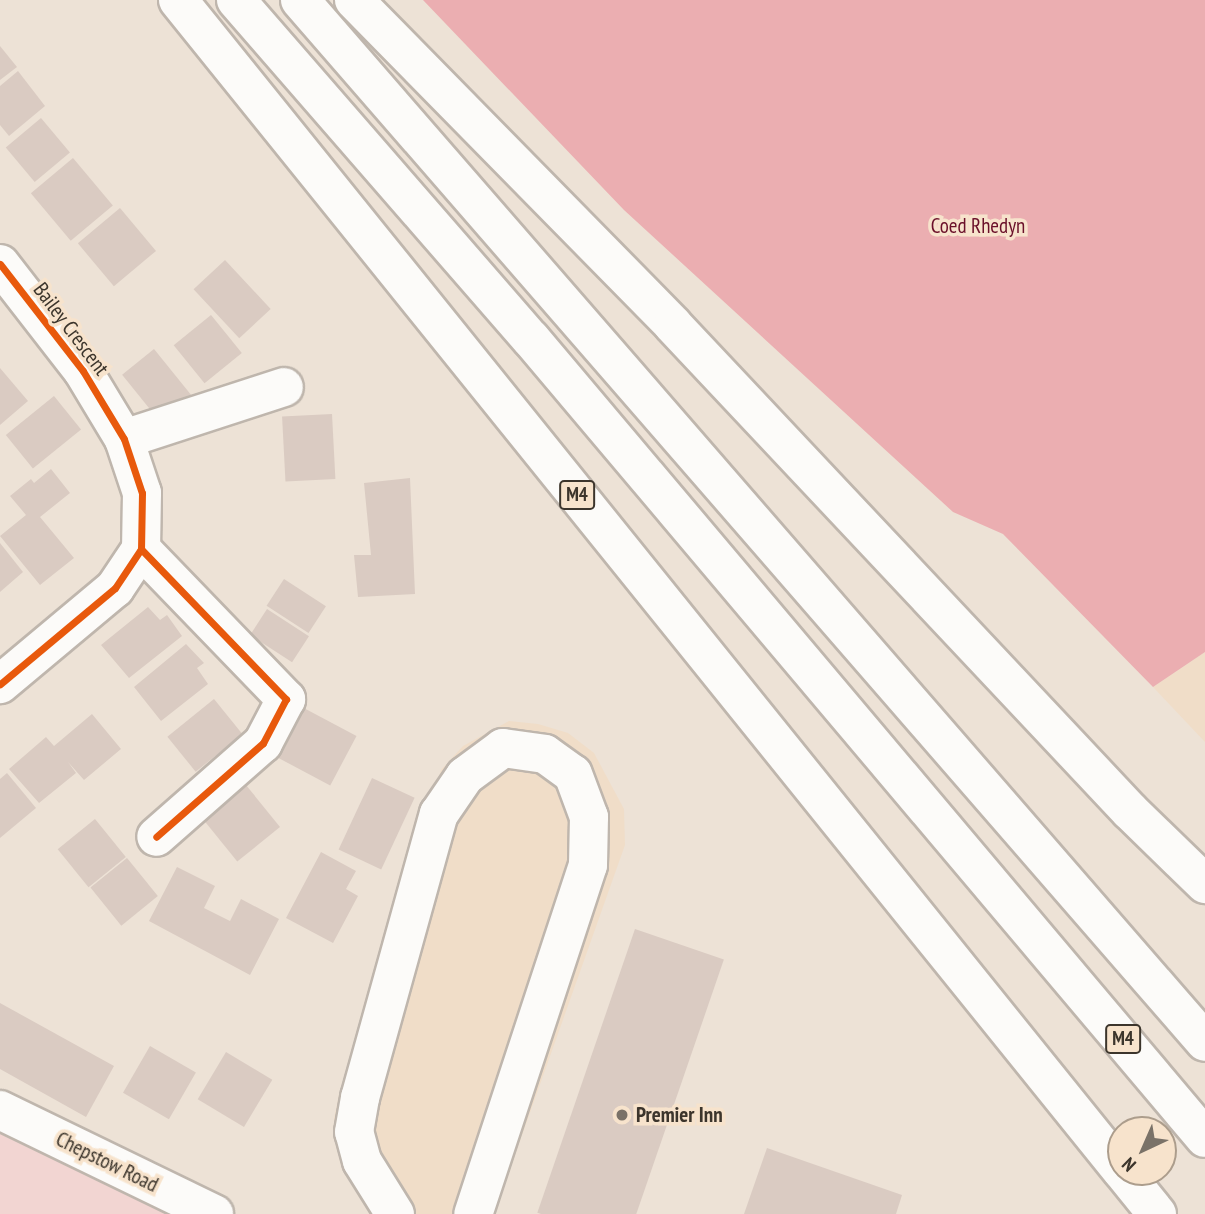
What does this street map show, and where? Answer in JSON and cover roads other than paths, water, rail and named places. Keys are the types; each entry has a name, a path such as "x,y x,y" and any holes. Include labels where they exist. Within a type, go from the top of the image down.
{"main road":[{"name":"M4","path":"178,0 1107,1152"},
{"name":"M4","path":"236,0 531,339 1205,1138"},
{"path":"300,0 1205,1042"},
{"path":"354,0 673,325 1130,811 1205,898"},
{"name":"Bailey Crescent","path":"0,264 83,371 124,439 142,493 141,549"},
{"path":"124,439 284,387"},
{"path":"0,684 115,588 141,549 286,699 263,743 156,837"},
{"path":"395,1214 362,1161 354,1132 360,1098 439,814 465,776 503,748 545,754 573,774 589,817 588,865 473,1214"},
{"path":"1130,811 1205,884"},
{"name":"Chepstow Road","path":"0,1110 214,1214"},
{"name":"M4","path":"1134,1186 1157,1214"}],"place":[{"name":"Premier Inn","path":"622,1115"}],"park label":[{"name":"Coed Rhedyn","path":"978,226"}]}
